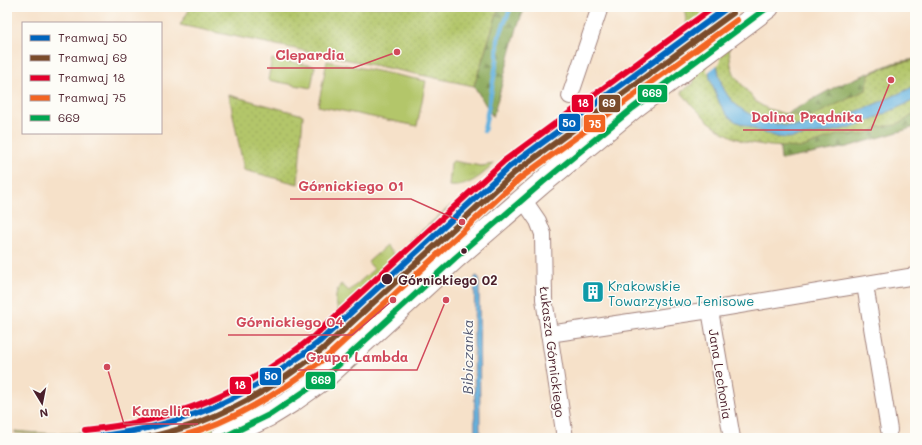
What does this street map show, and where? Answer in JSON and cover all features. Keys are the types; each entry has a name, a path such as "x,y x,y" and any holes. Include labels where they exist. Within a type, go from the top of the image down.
{"street":[{"path":"570,96 600,7"},
{"path":"222,438 276,411 323,379 455,258 523,199 633,108 768,7"},
{"name":"Łukasza Górnickiego","path":"523,199 538,221 543,234 544,298 565,438"},
{"path":"549,334 710,310 915,276"},
{"path":"866,285 889,430"},
{"name":"Jana Lechonia","path":"710,310 732,438"}],"green space":[{"path":"191,7 499,7 474,86 180,25"},
{"path":"499,7 525,7 517,28 493,117 474,86"},
{"path":"683,7 724,7 731,65 735,76 756,102 766,108 785,114 811,117 866,90 869,74 895,64 915,60 915,111 910,117 896,125 878,127 871,132 860,135 840,134 800,148 770,146 745,142 735,138 723,132 708,121 681,92 694,83"},
{"path":"689,50 690,55 577,141 573,136 527,172 492,203 487,202 555,148"},
{"path":"272,59 315,66 311,88 268,80"},
{"path":"915,59 915,127 847,147 781,160 779,140 770,118 788,113 837,86 893,63"},
{"path":"327,61 426,81 417,126 318,106"},
{"path":"229,95 303,115 298,184 244,170"},
{"path":"453,161 481,166 494,164 479,177 468,183 449,186 451,163"},
{"path":"451,205 339,311 336,304 336,297 337,290 341,284 349,291 374,269 368,262 386,246 394,255"},
{"path":"331,324 332,326 297,355 261,379 224,399 185,414 145,426 103,432 60,435 15,433 15,431 60,433 103,431 145,424 185,413 223,397 260,377 296,353"},
{"path":"343,338 345,345 313,376 225,429 202,438 162,438 218,420 253,403 303,371"}],"water":[{"path":"702,7 714,7 718,68 722,85 731,100 739,108 749,114 774,123 790,126 809,125 825,122 856,112 915,86 915,100 857,126 825,133 788,138 777,137 735,121 727,115 720,104 710,79"},
{"path":"477,276 479,278 480,438 475,438 474,330 475,277"}],"pier":[{"path":"706,7 716,7 720,63 707,73 701,11"}],"waterway":[{"name":"Bibiczanka","path":"484,131 497,60 498,39 511,7"}],"tram line":[{"name":"18","path":"85,430 118,426 179,412 234,389 287,356 314,336 504,161 714,7"},
{"name":"50","path":"86,438 152,427 182,419 238,396 292,363 319,342 509,167 728,7"},
{"name":"69","path":"144,438 169,432 217,415 262,392 304,364 324,348 514,173 733,13"},
{"name":"75","path":"176,438 238,414 276,393 313,368 519,179 737,20"}],"transit line":[{"name":"669","path":"222,438 271,414 323,379 455,258 543,182 633,108 768,7"}],"place":[{"name":"Clepardia","path":"397,52"},
{"name":"Dolina Prądnika","path":"891,80"},
{"name":"Górnickiego 01","path":"462,222"},
{"name":"Górnickiego 02","path":"387,279"},
{"name":"Krakowskie Towarzystwo Tenisowe","path":"593,292"},
{"name":"Górnickiego 04","path":"393,300"},
{"name":"Grupa Lambda","path":"446,300"},
{"name":"Kamellia","path":"107,367"}]}
